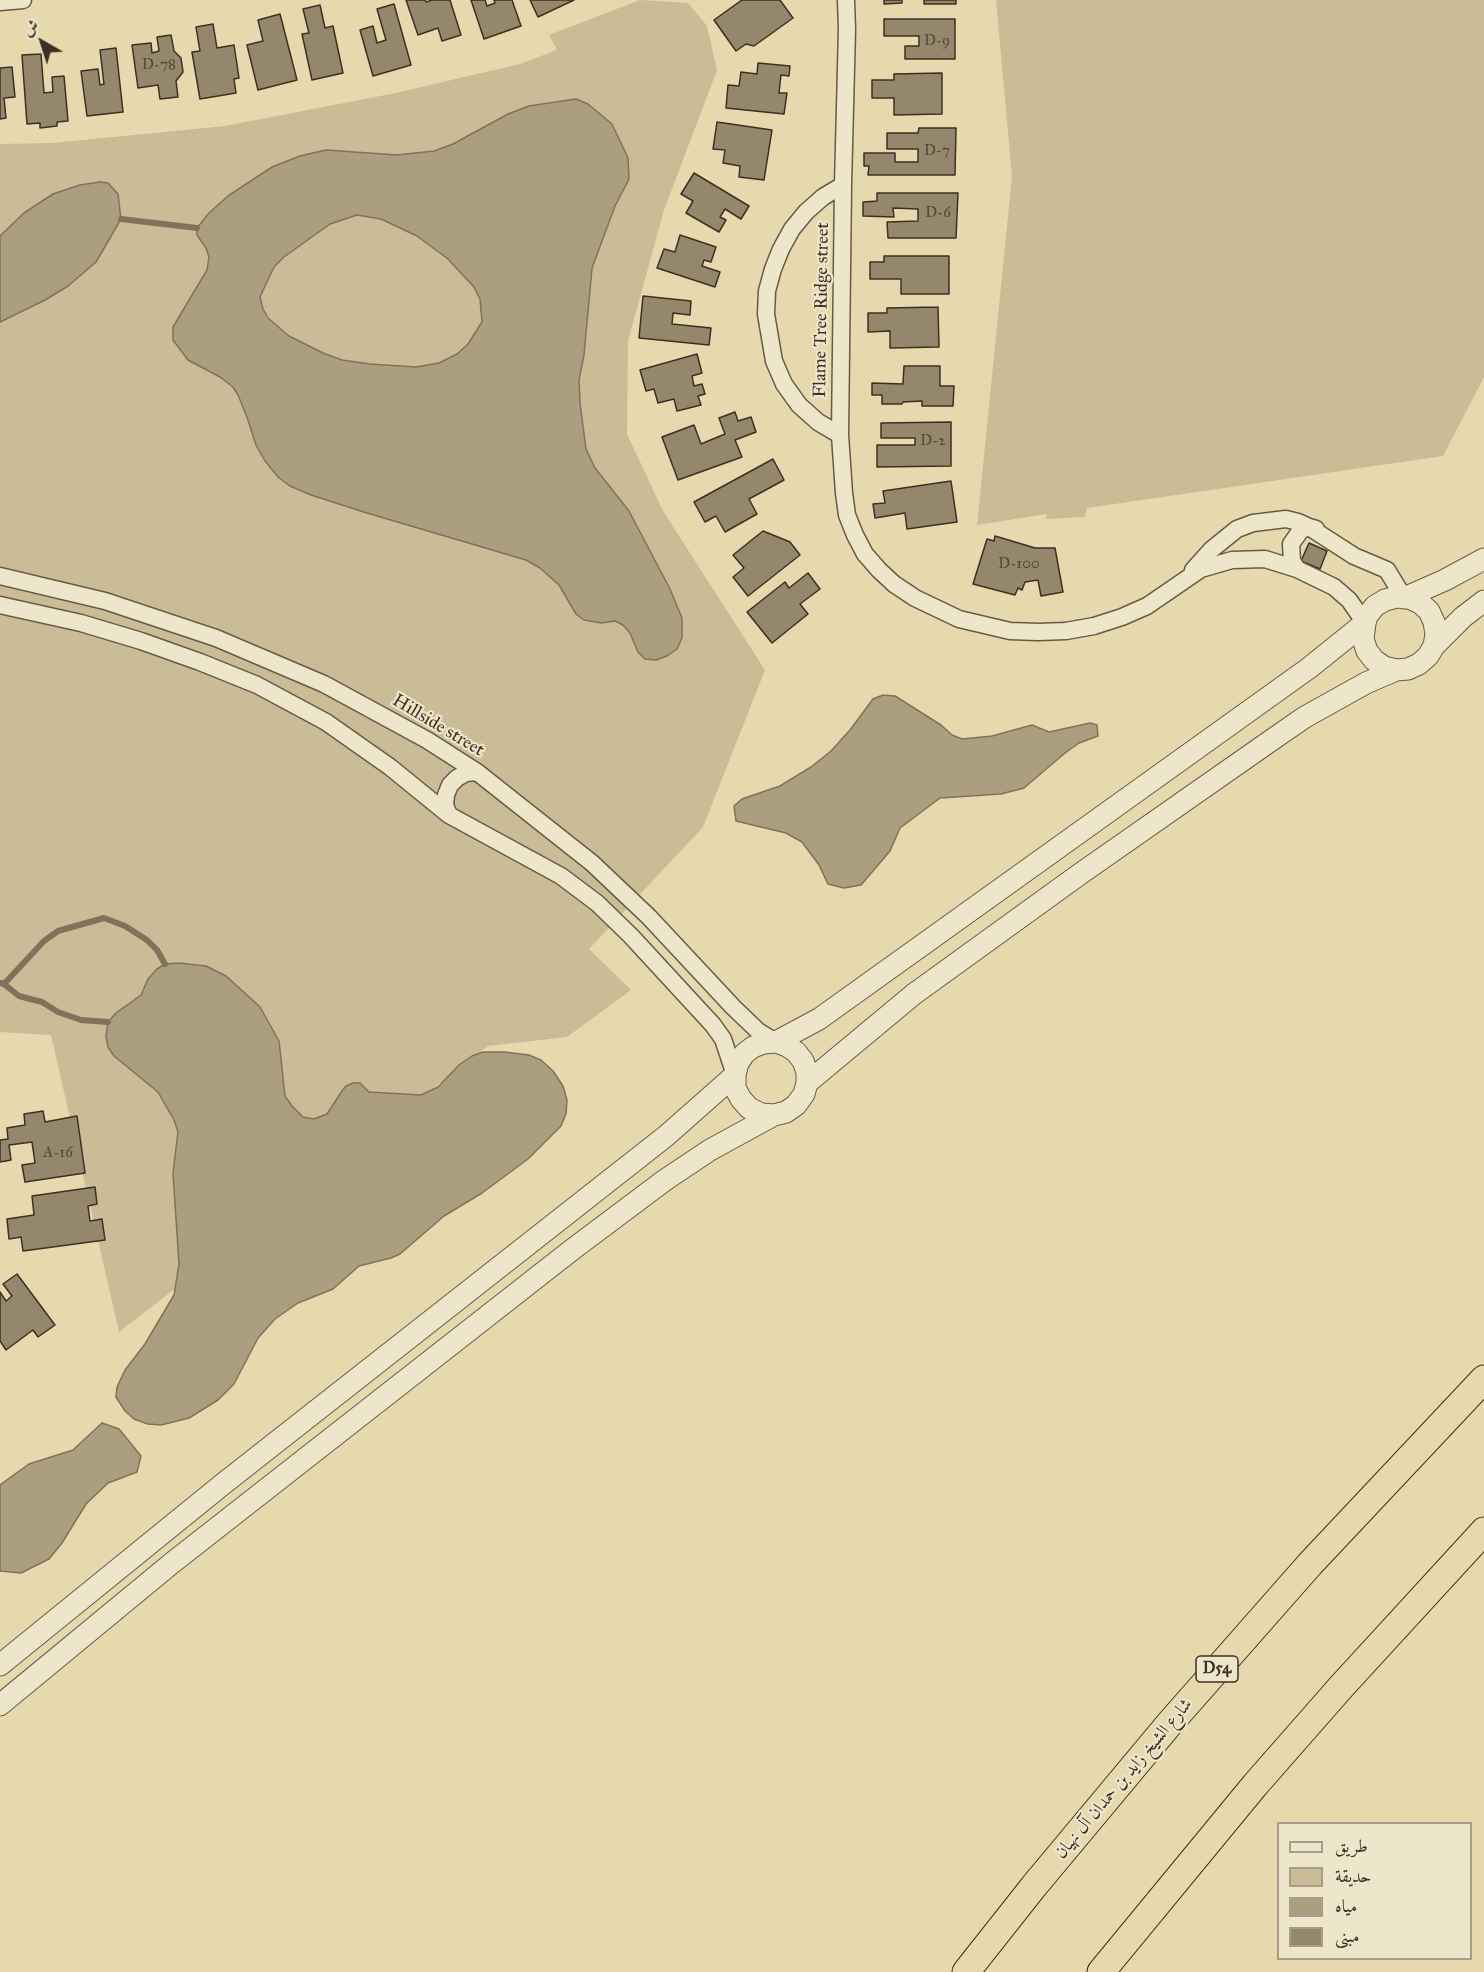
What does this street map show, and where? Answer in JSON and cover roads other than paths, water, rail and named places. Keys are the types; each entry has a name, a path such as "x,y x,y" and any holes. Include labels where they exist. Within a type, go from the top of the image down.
{"highway":[{"name":"شارع الشيخ زايد بن حمدان آل نهيان","path":"966,1972 1034,1886 1170,1723 1310,1564 1484,1379"},
{"path":"1101,1972 1302,1731 1484,1531"}],"street":[{"path":"0,2 23,0"},
{"name":"Flame Tree Ridge street","path":"846,0 840,435 848,515 865,554 894,584 936,610 959,619 1010,631 1066,631 1094,626 1147,606 1187,578 1216,563 1249,558 1281,563 1325,582 1342,592 1365,623"},
{"name":"Flame Tree Ridge street","path":"840,435 818,422 799,405 784,384 774,361 766,314 767,291 773,269 792,229 806,212 843,185"},
{"name":"Flame Tree Ridge street","path":"1187,578 1211,550 1238,529 1253,523 1286,519 1309,527 1354,556 1387,570 1404,598"},
{"path":"1297,569 1292,561 1291,544 1301,531 1309,527"},
{"path":"1396,670 1384,667 1367,651 1364,639 1365,623 1375,606 1385,600 1404,598 1484,559"},
{"name":"Hillside street","path":"0,576 105,601 161,618 271,660 376,711 477,772 552,830 605,874 649,917 733,1007 758,1031 776,1042"},
{"path":"1404,598 1420,603 1429,611 1436,634 1434,646"},
{"path":"807,1083 914,994 1089,867 1305,717 1366,683 1396,670 1408,669 1419,664 1463,617 1484,601"},
{"path":"0,605 81,623 141,641 257,686 301,708 359,743 449,815 561,876 615,919 713,1025 723,1039 735,1075"},
{"path":"774,1115 761,1114 750,1108 741,1100 735,1088 738,1063 744,1053 764,1043 776,1042 832,1010 1309,668 1365,623"},
{"path":"449,815 446,795 450,785 466,773 477,772"},
{"path":"0,1705 172,1563 573,1249 691,1162 796,1105 804,1094 807,1072 796,1052 776,1042"},
{"path":"0,1665 222,1484 666,1136 735,1075"}],"water":[{"path":"576,99 588,104 612,124 628,158 629,179 615,206 592,268 584,355 579,380 580,403 586,449 595,468 629,511 670,589 682,618 682,638 677,649 656,660 645,659 638,652 630,633 623,625 615,621 601,623 584,620 576,614 559,585 540,568 526,560 367,513 290,486 279,478 265,461 256,445 247,417 233,387 220,377 188,360 173,340 173,327 207,270 209,257 197,235 197,228 209,213 228,196 272,167 300,156 326,150 397,155 434,151 453,144 508,114 529,106","holes":["357,215 381,219 417,236 448,259 474,287 480,299 482,322 468,344 457,354 439,363 416,367 342,360 289,336 268,318 263,309 260,297 274,267 284,257 330,224"]},
{"path":"108,183 118,194 121,219 96,262 68,286 0,322 0,236 24,213 53,194 80,185"},
{"path":"883,695 895,696 941,725 952,735 962,739 992,736 1032,725 1049,732 1090,723 1097,725 1098,736 1079,743 1024,788 1001,794 940,798 900,828 890,851 861,885 844,888 828,884 819,865 802,842 786,833 736,821 734,806 742,799 780,786 811,767 831,751 873,699"},
{"path":"165,964 206,966 226,976 260,1007 279,1041 285,1096 303,1117 314,1119 327,1114 346,1086 353,1083 360,1083 369,1092 421,1095 438,1087 459,1065 483,1052 529,1055 541,1060 553,1071 563,1086 567,1100 566,1114 561,1126 528,1159 482,1193 444,1216 400,1254 359,1266 333,1289 298,1303 275,1319 258,1338 234,1384 218,1400 189,1418 161,1425 148,1424 134,1419 125,1411 116,1397 117,1387 125,1370 145,1344 174,1295 179,1264 173,1173 178,1132 158,1092 114,1056 108,1047 106,1036 108,1022 116,1013 141,995 148,979 157,969"},
{"path":"102,1423 119,1429 141,1456 137,1472 108,1483 86,1504 62,1543 49,1559 21,1573 0,1571 0,1485 29,1464 73,1450"}],"waterway":[{"path":"121,219 197,228"},
{"path":"0,983 4,984 44,941 58,931 104,918 125,926 147,940 157,950 165,964"},
{"path":"4,984 19,996 42,1002 58,1012 81,1020 108,1022"}]}
